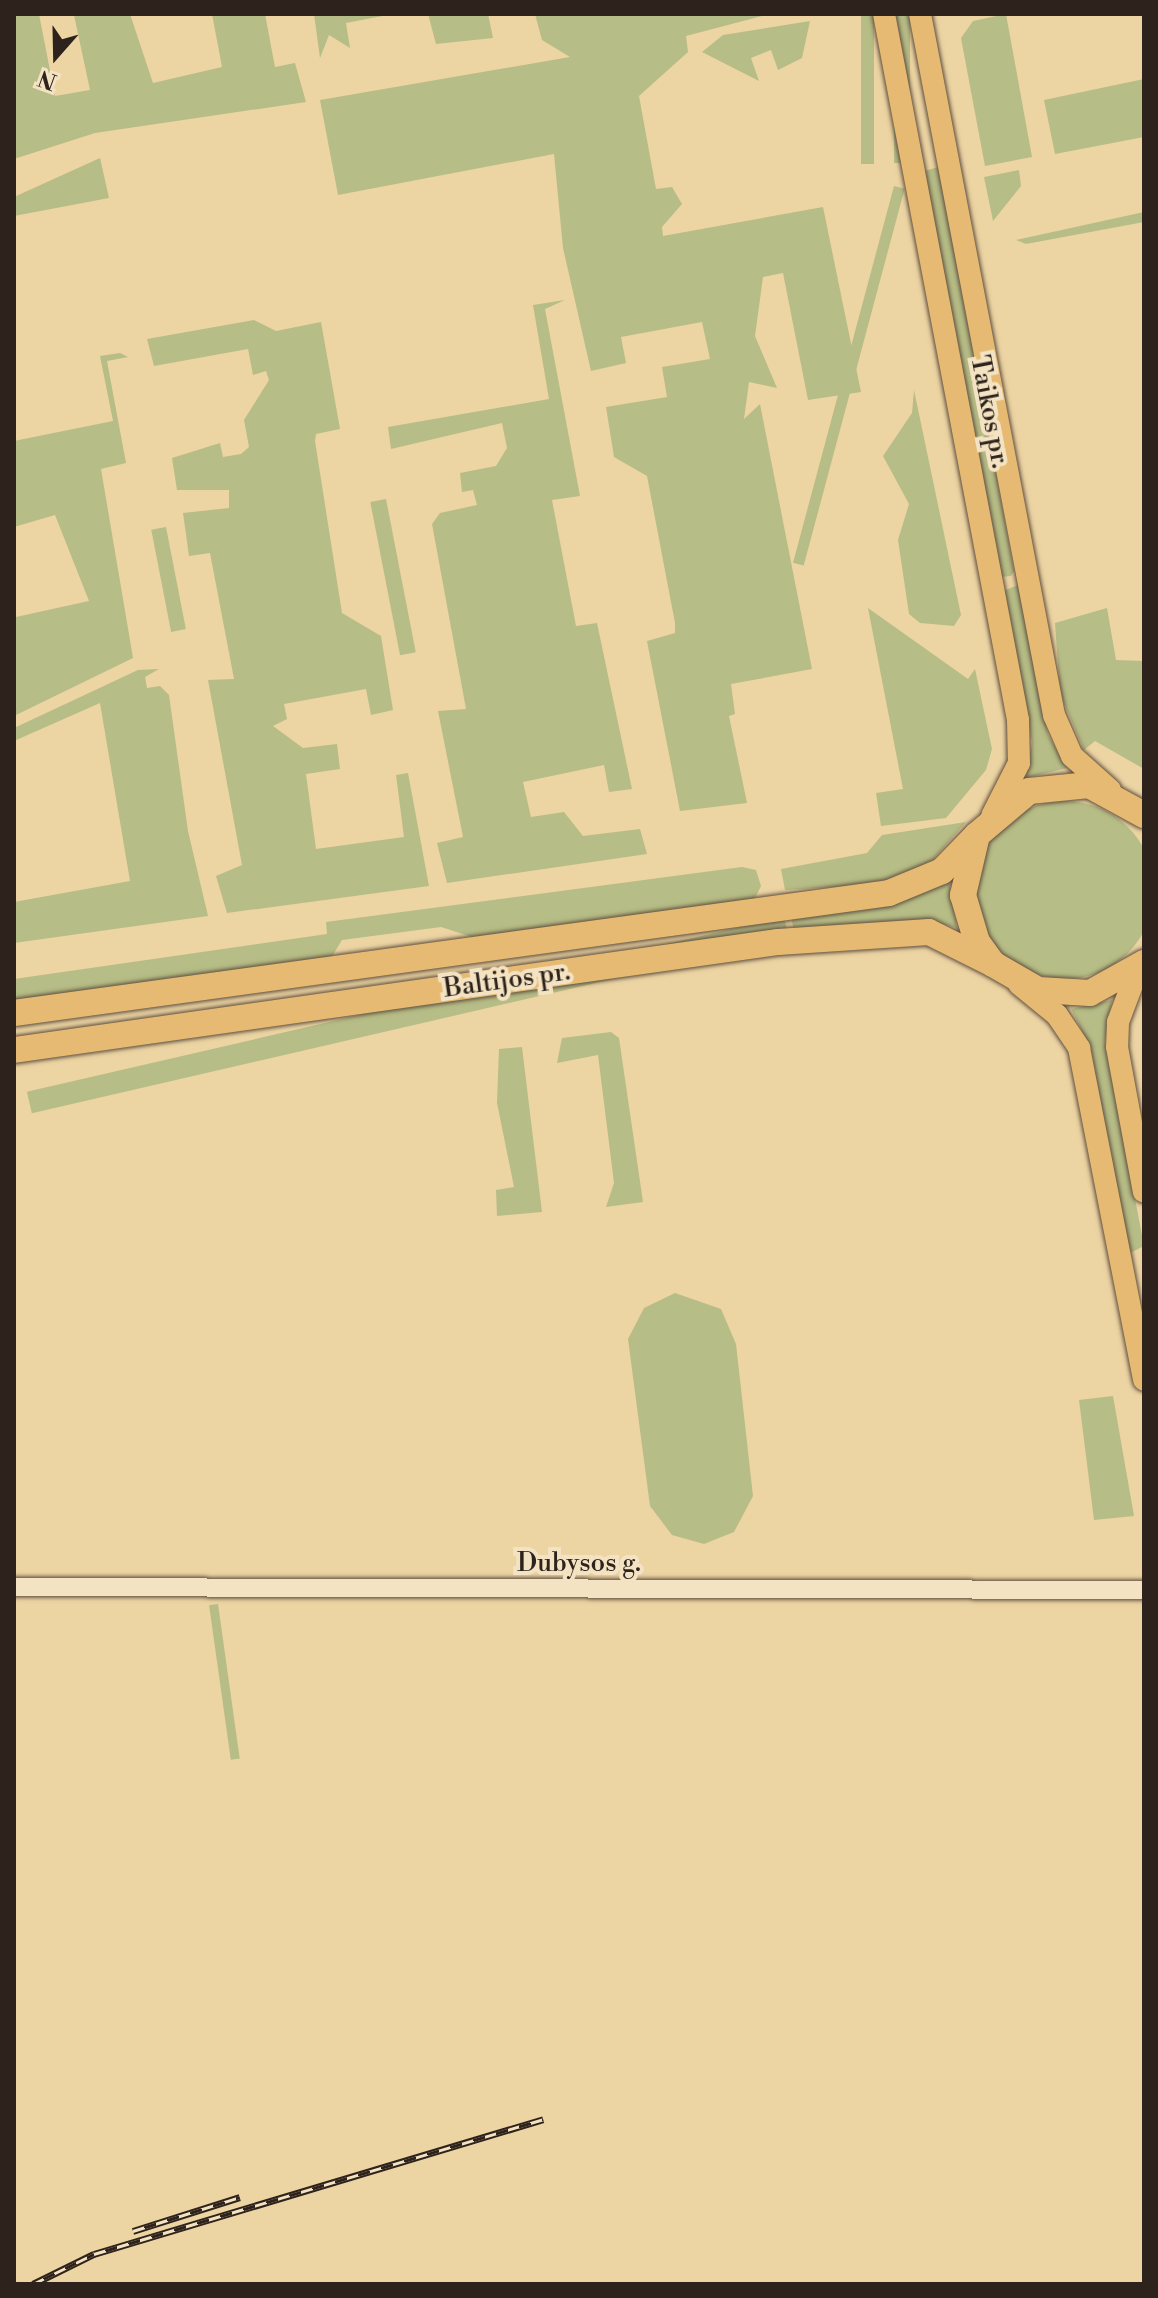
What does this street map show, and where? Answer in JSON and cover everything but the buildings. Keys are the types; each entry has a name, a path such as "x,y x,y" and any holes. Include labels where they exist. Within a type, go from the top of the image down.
{"highway":[{"name":"Baltijos pr.","path":"14,1013 889,893 942,871 985,826 1044,787 1074,784 1117,795"},
{"path":"1117,795 1144,815"},
{"path":"985,826 963,895 977,942 1003,972"},
{"name":"Baltijos pr.","path":"14,1050 778,942 929,932 1003,972 1064,995 1090,993 1141,966"}],"main road":[{"name":"Taikos pr.","path":"884,14 1018,720 1019,763 985,826"},
{"name":"Taikos pr.","path":"920,14 1054,715 1072,756 1117,795"},
{"path":"1141,966 1118,1022 1117,1047 1144,1192"},
{"path":"1003,972 1057,1015 1079,1048 1144,1380"}],"street":[{"name":"Dubysos g.","path":"14,1587 1144,1590"}],"green space":[{"path":"14,14 39,14 55,96 90,90 74,15 130,14 153,83 222,67 212,14 265,14 275,67 295,63 306,102 95,133 14,159"},
{"path":"314,14 393,14 346,23 350,48 329,35 320,58"},
{"path":"428,14 488,14 493,38 436,44"},
{"path":"535,14 770,14 686,36 688,52 639,96 656,189 672,187 682,204 662,227 663,236 823,207 861,392 808,400 783,273 763,277 755,336 777,388 749,382 744,419 760,404 812,669 731,684 735,714 729,716 747,803 680,811 647,641 675,633 675,623 647,476 614,457 606,407 667,397 662,367 710,359 702,322 621,337 626,363 591,371 563,248 554,154 338,195 320,100 570,57 542,40"},
{"path":"861,14 874,14 874,164 861,164"},
{"path":"894,14 910,14 910,163 894,163"},
{"path":"1006,14 1032,157 985,166 961,38 973,21"},
{"path":"810,21 802,58 778,70 771,50 751,58 759,81 702,52 723,35"},
{"path":"1144,79 1144,137 1055,154 1044,100"},
{"path":"100,158 109,198 14,216 14,197"},
{"path":"939,167 1014,571 1011,576 1000,577 924,171"},
{"path":"1019,170 1021,186 993,221 984,177"},
{"path":"894,186 905,189 804,566 793,563"},
{"path":"1144,212 1144,222 1026,244 1016,240"},
{"path":"565,300 545,309 580,496 552,500 576,626 597,623 632,789 609,792 604,765 523,782 531,817 564,812 583,836 640,829 647,854 447,883 437,843 463,837 438,711 466,709 432,524 440,513 477,505 473,490 462,492 460,473 496,466 507,448 502,423 391,449 388,427 549,399 533,305"},
{"path":"254,320 276,331 321,322 340,429 316,434 315,441 342,613 381,636 393,710 371,715 366,689 284,704 287,719 273,726 303,748 337,744 340,769 306,774 316,849 404,837 396,775 408,773 429,886 227,913 216,876 242,865 208,680 234,679 210,553 189,556 183,513 229,508 229,490 177,490 172,458 220,443 223,457 241,454 249,447 244,420 269,380 266,371 253,375 248,349 154,366 147,339"},
{"path":"120,353 128,357 107,361 126,463 101,469 133,658 14,716 14,608 16,617 89,601 55,515 14,527 14,441 113,421 100,356"},
{"path":"914,390 961,615 954,626 920,623 909,614 898,540 909,504 883,456 912,413"},
{"path":"386,499 416,652 400,655 370,502"},
{"path":"166,527 186,629 171,632 151,530"},
{"path":"1018,585 1048,735 1067,768 1026,778 1032,742 1003,591"},
{"path":"868,608 968,679 975,669 992,749 986,770 946,818 881,826 876,793 903,789"},
{"path":"1107,608 1116,660 1144,661 1144,769 1095,741 1084,750 1060,694 1055,623"},
{"path":"159,669 145,677 147,688 160,686 169,695 188,831 208,916 14,943 14,902 130,881 100,703 14,741 14,728 138,670"},
{"path":"1065,801 1099,808 1128,827 1147,856 1154,890 1147,924 1128,953 1099,972 1065,979 1031,972 1002,953 983,924 976,890 983,856 1002,827 1031,808"},
{"path":"966,822 928,865 880,884 785,890 781,869 867,853 882,835"},
{"path":"742,867 756,870 761,886 754,900 472,937 441,927 342,940 331,958 14,1001 14,979 327,934 326,922"},
{"path":"949,880 957,928 936,922 795,937 791,916 901,901"},
{"path":"784,917 789,938 32,1113 27,1092"},
{"path":"1112,1000 1105,1041 1144,1246 1130,1253 1090,1046 1071,1009"},
{"path":"611,1032 619,1038 643,1202 606,1207 614,1183 598,1055 557,1063 562,1038"},
{"path":"522,1047 542,1212 497,1216 496,1190 514,1187 497,1103 499,1049"},
{"path":"675,1293 721,1309 736,1344 753,1496 734,1532 704,1544 672,1535 650,1506 628,1339 644,1308"},
{"path":"1113,1396 1134,1516 1094,1520 1079,1400"},
{"path":"218,1604 240,1758 231,1760 209,1605"}],"railway":[{"path":"33,2284 94,2254 543,2119"},
{"path":"133,2231 240,2197"}]}
